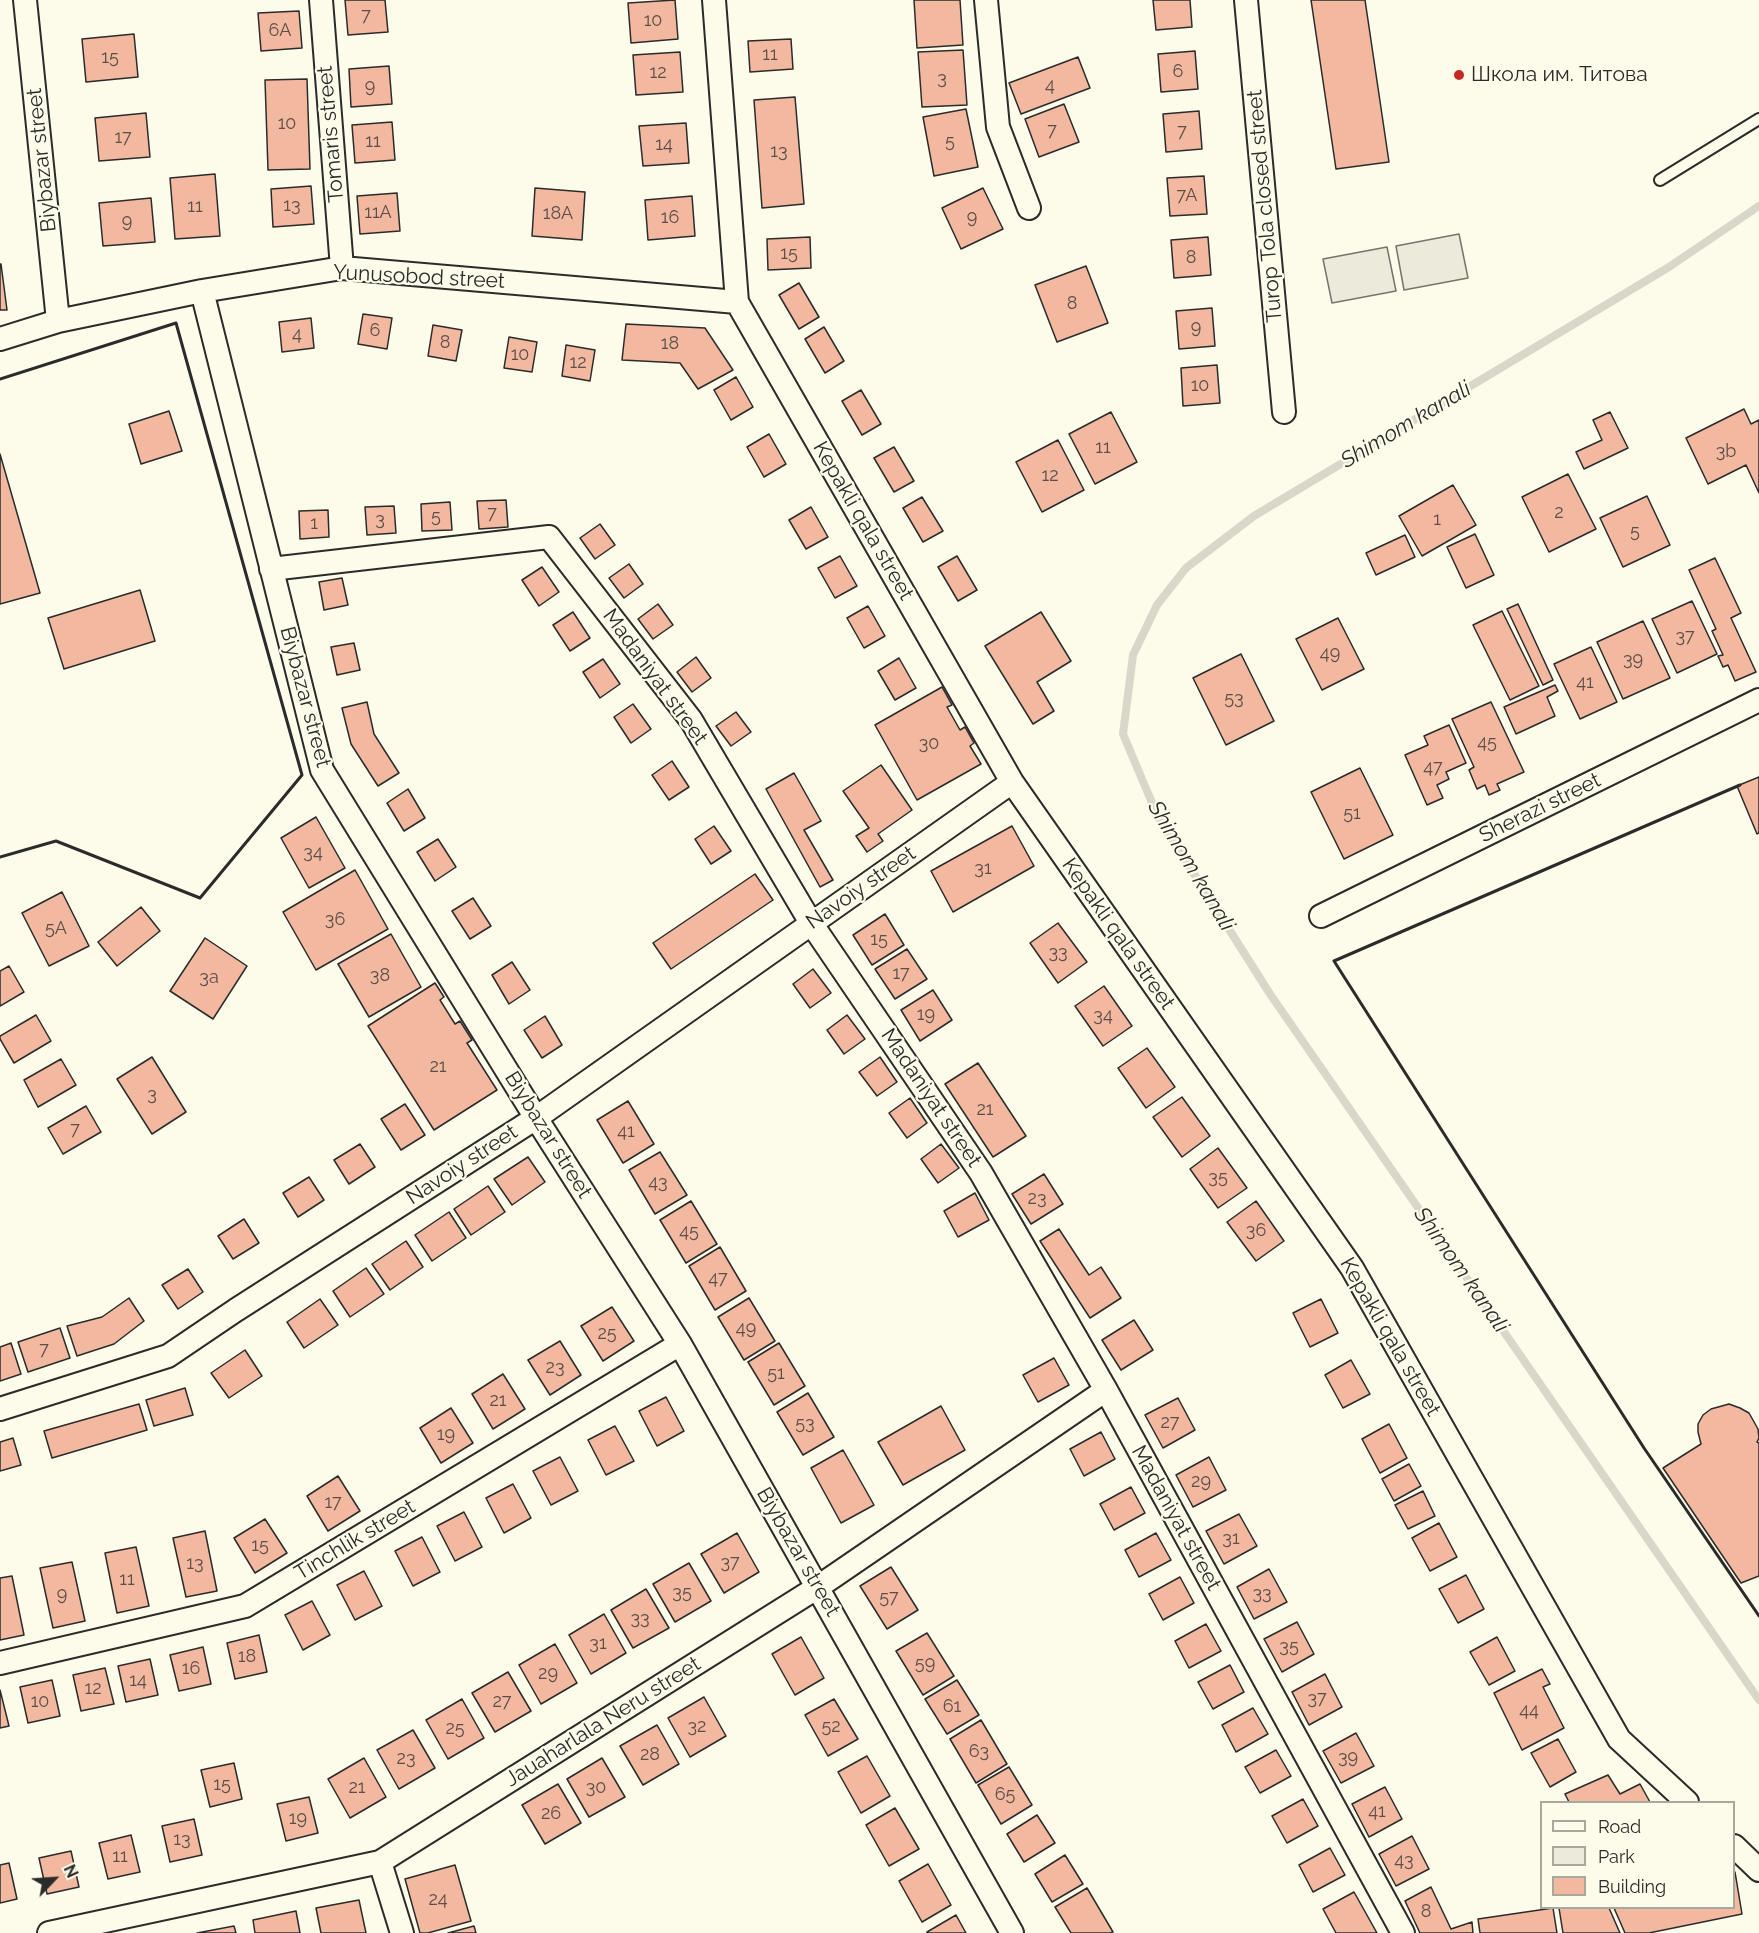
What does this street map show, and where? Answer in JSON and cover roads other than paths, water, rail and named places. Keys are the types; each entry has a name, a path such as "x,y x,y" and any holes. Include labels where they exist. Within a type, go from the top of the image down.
{"street":[{"name":"Biybazar street","path":"25,0 58,321"},
{"name":"Tomaris street","path":"321,0 342,268"},
{"name":"Kepakli qala street","path":"714,0 737,302 1012,782 1352,1268 1619,1739 1685,1801"},
{"path":"986,0 998,127 1029,208"},
{"name":"Turop Tola closed street","path":"1246,0 1284,412"},
{"name":"Yunusobod street","path":"0,339 58,321 202,291 342,268 737,302"},
{"name":"Biybazar street","path":"202,291 322,770 536,1118 680,1344 1012,1933"},
{"name":"Madaniyat street","path":"272,569 549,537 691,720 811,923 981,1173 1106,1389 1402,1933"},
{"name":"Sherazi street","path":"1321,916 1759,700"},
{"name":"Navoiy street","path":"0,1409 168,1356 536,1118 1012,782"},
{"name":"Tinchlik street","path":"0,1663 245,1606 680,1344"},
{"name":"Jauaharlala Neru street","path":"49,1933 380,1862 818,1587 1106,1389"},
{"path":"1735,1847 1759,1870"},
{"path":"380,1862 402,1933"}],"lane":[{"path":"1660,180 1759,119"}],"waterway":[{"name":"Shimom kanali","path":"1759,206 1669,267 1254,516 1186,568 1157,605 1133,655 1123,734 1158,817 1270,994 1759,1700"}],"place":[{"name":"Школа им. Титова","path":"1459,75"}]}
